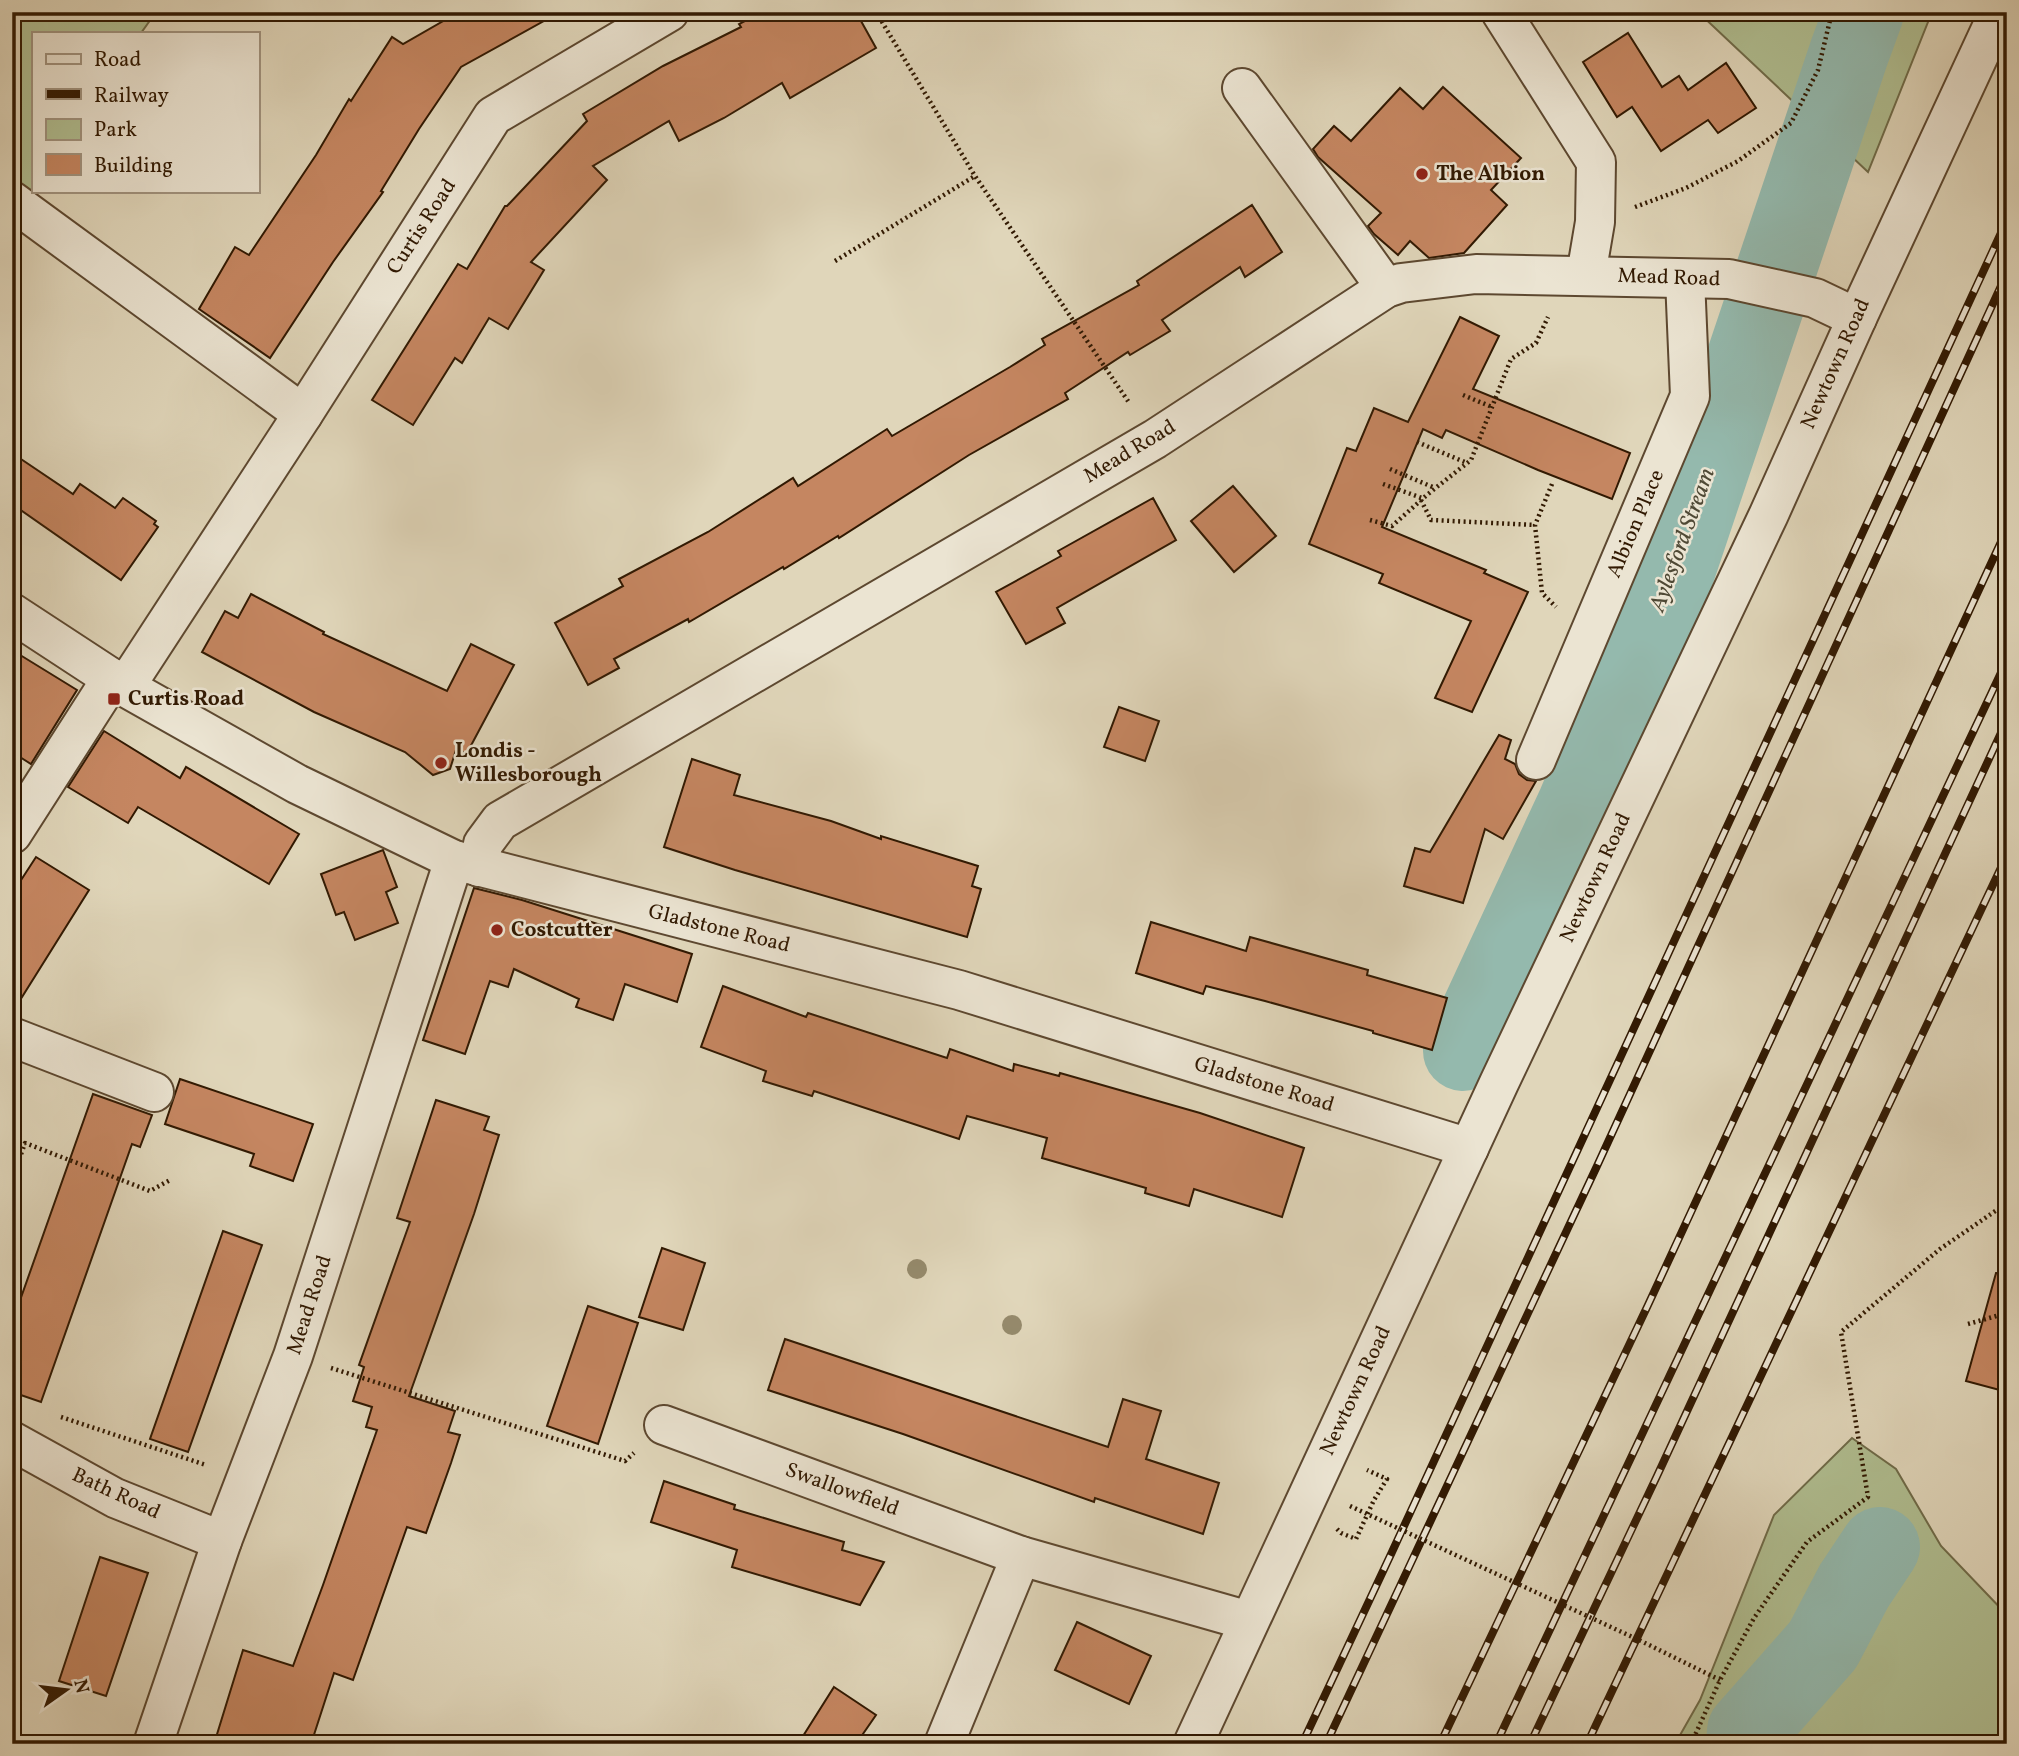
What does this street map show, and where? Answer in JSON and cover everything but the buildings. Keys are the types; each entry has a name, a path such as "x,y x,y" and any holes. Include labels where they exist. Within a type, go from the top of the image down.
{"street":[{"name":"Curtis Road","path":"12,834 303,414 493,116 669,12"},
{"name":"Newtown Road","path":"1193,1744 1499,1083 1769,514 1999,12"},
{"path":"1505,14 1596,162 1595,222 1576,275"},
{"path":"1242,88 1386,288"},
{"path":"12,201 303,414"},
{"name":"Mead Road","path":"153,1744 222,1541 293,1356 466,864 500,821 1155,439 1386,288 1401,283 1476,274 1729,279 1815,298 1857,318"},
{"name":"Albion Place","path":"1536,760 1690,396 1685,279"},
{"name":"Gladstone Road","path":"12,612 118,682 297,784 390,831 466,864 959,990 1475,1136"},
{"path":"12,1037 154,1092"},
{"name":"Swallowfield","path":"664,1425 1021,1556 1249,1621"},
{"name":"Bath Road","path":"12,1441 115,1498 222,1541"},
{"path":"944,1744 1021,1556"}],"path":[{"path":"876,12 975,176 1155,439"},
{"path":"1595,222 1686,188 1738,161 1791,123 1818,69 1832,12"},
{"path":"835,261 975,176"},
{"path":"1370,520 1392,526 1471,460 1511,359 1536,343 1576,275"},
{"path":"1463,395 1492,407"},
{"path":"1417,442 1467,463"},
{"path":"1390,469 1436,488"},
{"path":"1383,484 1422,499 1431,520 1535,525"},
{"path":"1552,484 1535,525 1542,593 1587,639"},
{"path":"12,1180 25,1143 150,1191 170,1180"},
{"path":"1692,1744 1720,1680 1754,1618 1807,1542 1868,1497 1841,1332 1940,1249 2007,1203"},
{"path":"1968,1324 2007,1313"},
{"path":"293,1356 625,1461 664,1425"},
{"path":"51,1414 246,1479"},
{"path":"1340,1533 1356,1539 1387,1479 1363,1468"},
{"path":"1350,1506 1720,1680"}],"green space":[{"path":"12,12 156,12 142,32 32,32 32,189 20,206 12,201"},
{"path":"1698,12 1932,12 1868,172"},
{"path":"1852,1438 1896,1469 1941,1546 2007,1615 2007,1744 1675,1744 1700,1700 1774,1515"}],"waterway":[{"name":"Aylesford Stream","path":"1463,1051 1577,805 1672,580 1864,12"},
{"name":"Aylesford Stream","path":"1746,1744 1747,1731 1823,1645 1854,1586 1880,1547"}],"railway":[{"path":"1302,1744 2007,220"},
{"path":"1326,1744 1597,1166 2007,273"},
{"path":"1440,1744 1648,1305 2007,529"},
{"path":"1496,1744 2007,660"},
{"path":"1530,1744 2007,720"},
{"path":"1587,1744 2007,855"}],"place":[{"name":"The Albion","path":"1422,174"},
{"name":"Curtis Road","path":"114,699"},
{"name":"Londis - Willesborough","path":"441,763"},
{"name":"Costcutter","path":"497,930"}]}
